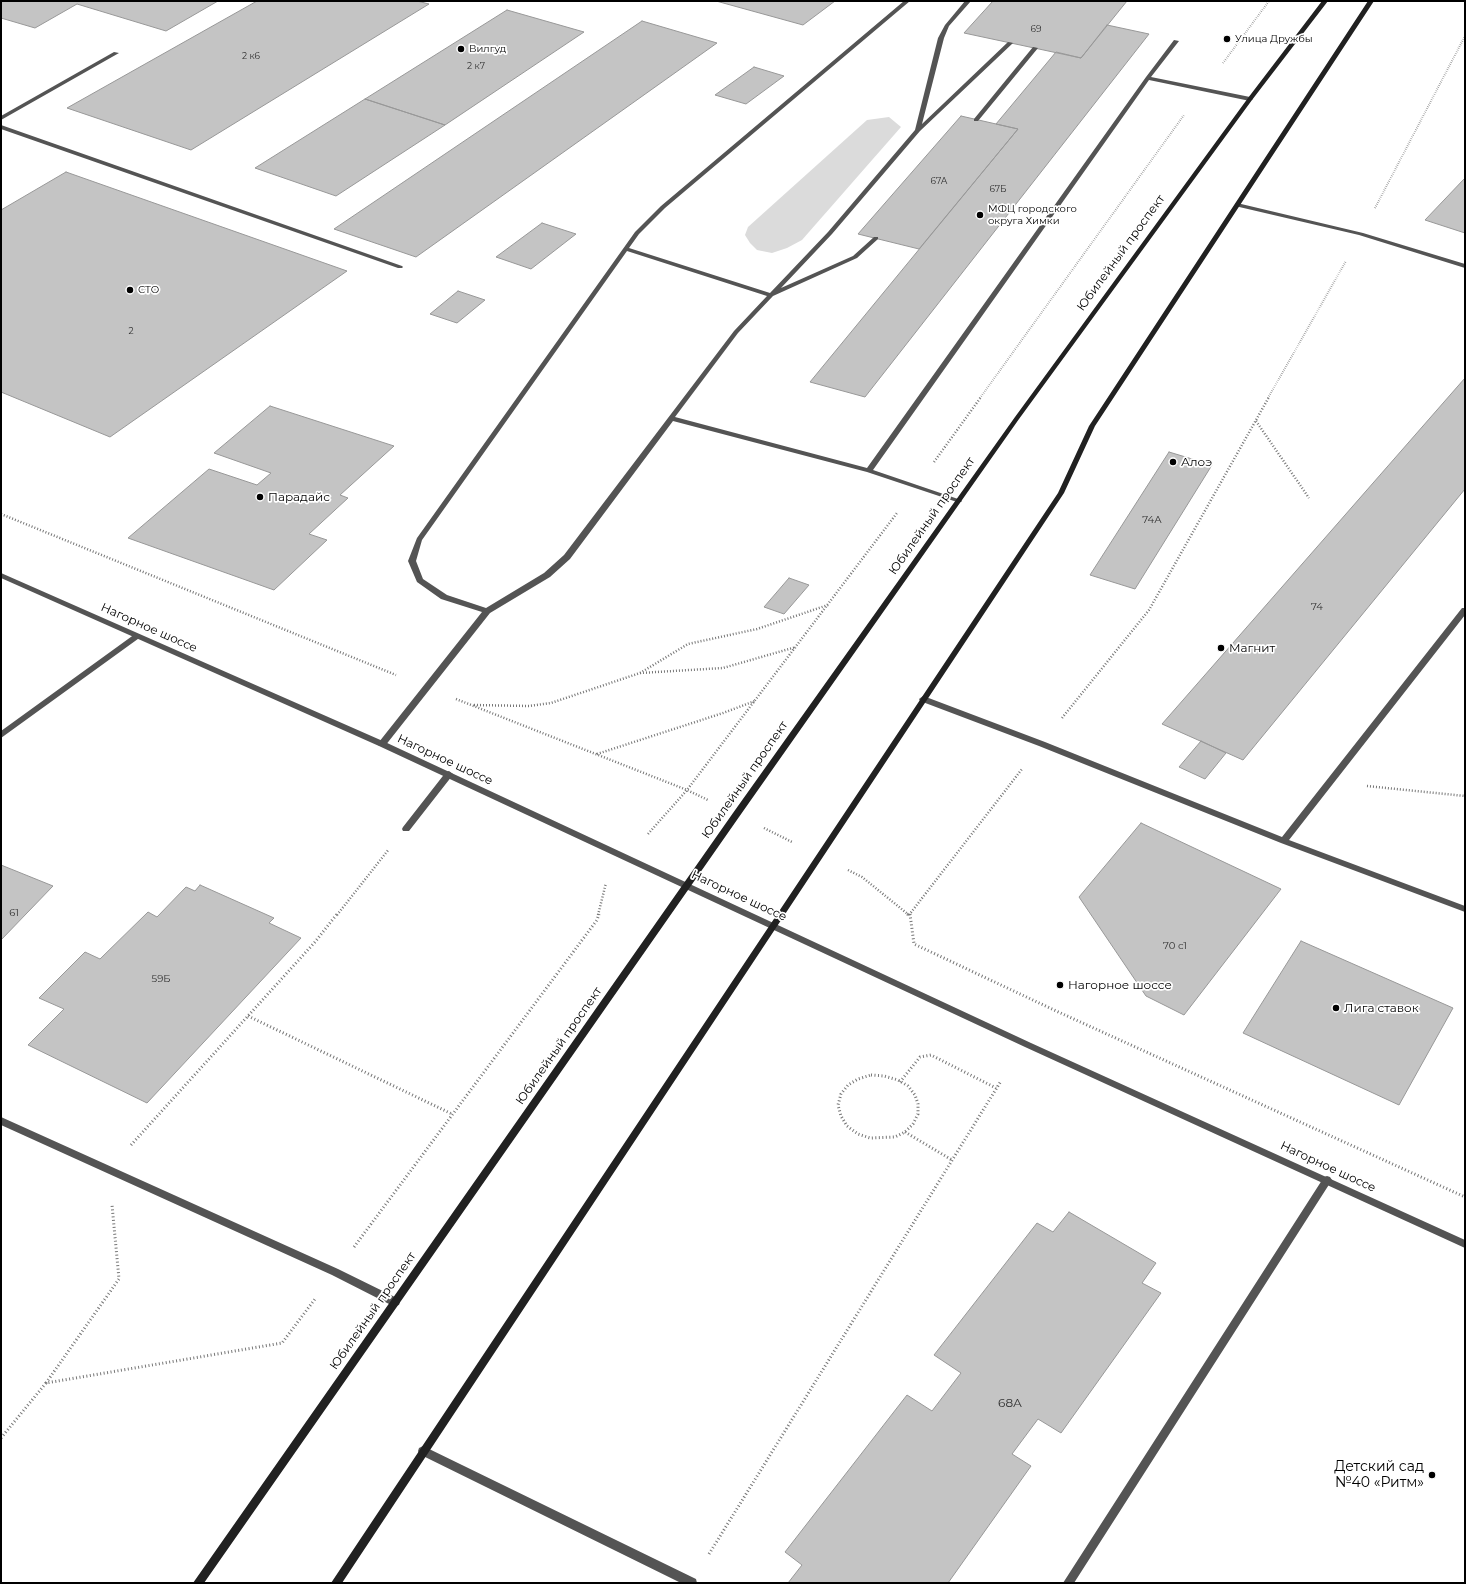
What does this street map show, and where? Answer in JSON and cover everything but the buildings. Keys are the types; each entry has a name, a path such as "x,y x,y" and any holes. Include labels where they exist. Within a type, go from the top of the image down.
{"main road":[{"name":"Юбилейный проспект","path":"198,1583 736,815 1017,418 1250,99 1325,1"},
{"path":"336,1583 1061,493 1092,426 1371,1"}],"street":[{"path":"487,610 444,597 420,580 412,561 419,540 637,234 663,207 907,1"},
{"path":"918,130 941,38 947,26 968,1"},
{"path":"869,471 1148,78 1176,41"},
{"path":"382,744 487,610 547,575 567,557 736,332 830,233 918,130 1010,43"},
{"path":"976,120 1035,48"},
{"path":"1,118 116,53"},
{"path":"1148,78 1250,99"},
{"path":"1,127 400,267"},
{"path":"1237,205 1362,234 1465,266"},
{"path":"626,249 771,295 855,257 876,238"},
{"path":"671,418 869,471 959,501"},
{"name":"Нагорное шоссе","path":"1,575 449,774 1028,1044 1465,1244"},
{"path":"1284,841 1465,610"},
{"path":"1,735 138,636"},
{"path":"923,699 1042,744 1284,841 1465,909"},
{"path":"406,829 449,774"},
{"path":"1,1120 335,1272 395,1302"},
{"path":"1068,1583 1327,1180"},
{"path":"423,1451 691,1583"}],"path":[{"path":"46,1383 282,1342 597,920 605,884 687,790 829,605 1203,89 1269,1"},
{"path":"909,915 1042,744 1149,610 1362,234 1465,36"},
{"path":"1256,421 1309,498"},
{"path":"1,514 426,687 687,790 862,877 909,915 914,944 1054,1010 1465,1197"},
{"path":"472,705 529,706 551,703 640,673 688,644 757,629 829,605"},
{"path":"640,673 723,668 796,647"},
{"path":"596,754 724,713 756,700"},
{"path":"1329,782 1465,796"},
{"path":"1,1438 46,1383 119,1279 109,1170 315,942 406,829"},
{"path":"248,1016 452,1114"},
{"path":"900,1082 920,1057 931,1055 996,1088"},
{"path":"871,1075 884,1076 900,1082 908,1086 915,1094 918,1104 918,1114 913,1124 905,1132 895,1137 870,1138 858,1134 847,1126 841,1116 838,1105 840,1094 848,1085 858,1079 871,1075"},
{"path":"691,1583 1001,1081"},
{"path":"905,1132 952,1160"}],"shaded area":[{"path":"889,117 901,127 802,240 787,248 772,253 757,250 750,243 745,235 748,227 867,120"}],"place":[{"name":"Улица Дружбы","path":"1227,39"},
{"name":"Вилгуд","path":"461,49"},
{"name":"МФЦ городского округа Химки","path":"980,215"},
{"name":"СТО","path":"130,290"},
{"name":"Алоэ","path":"1173,462"},
{"name":"Парадайс","path":"260,497"},
{"name":"Магнит","path":"1221,648"},
{"name":"Нагорное шоссе","path":"1060,985"},
{"name":"Лига ставок","path":"1336,1008"},
{"name":"Детский сад №40 «Ритм»","path":"1432,1475"}]}
